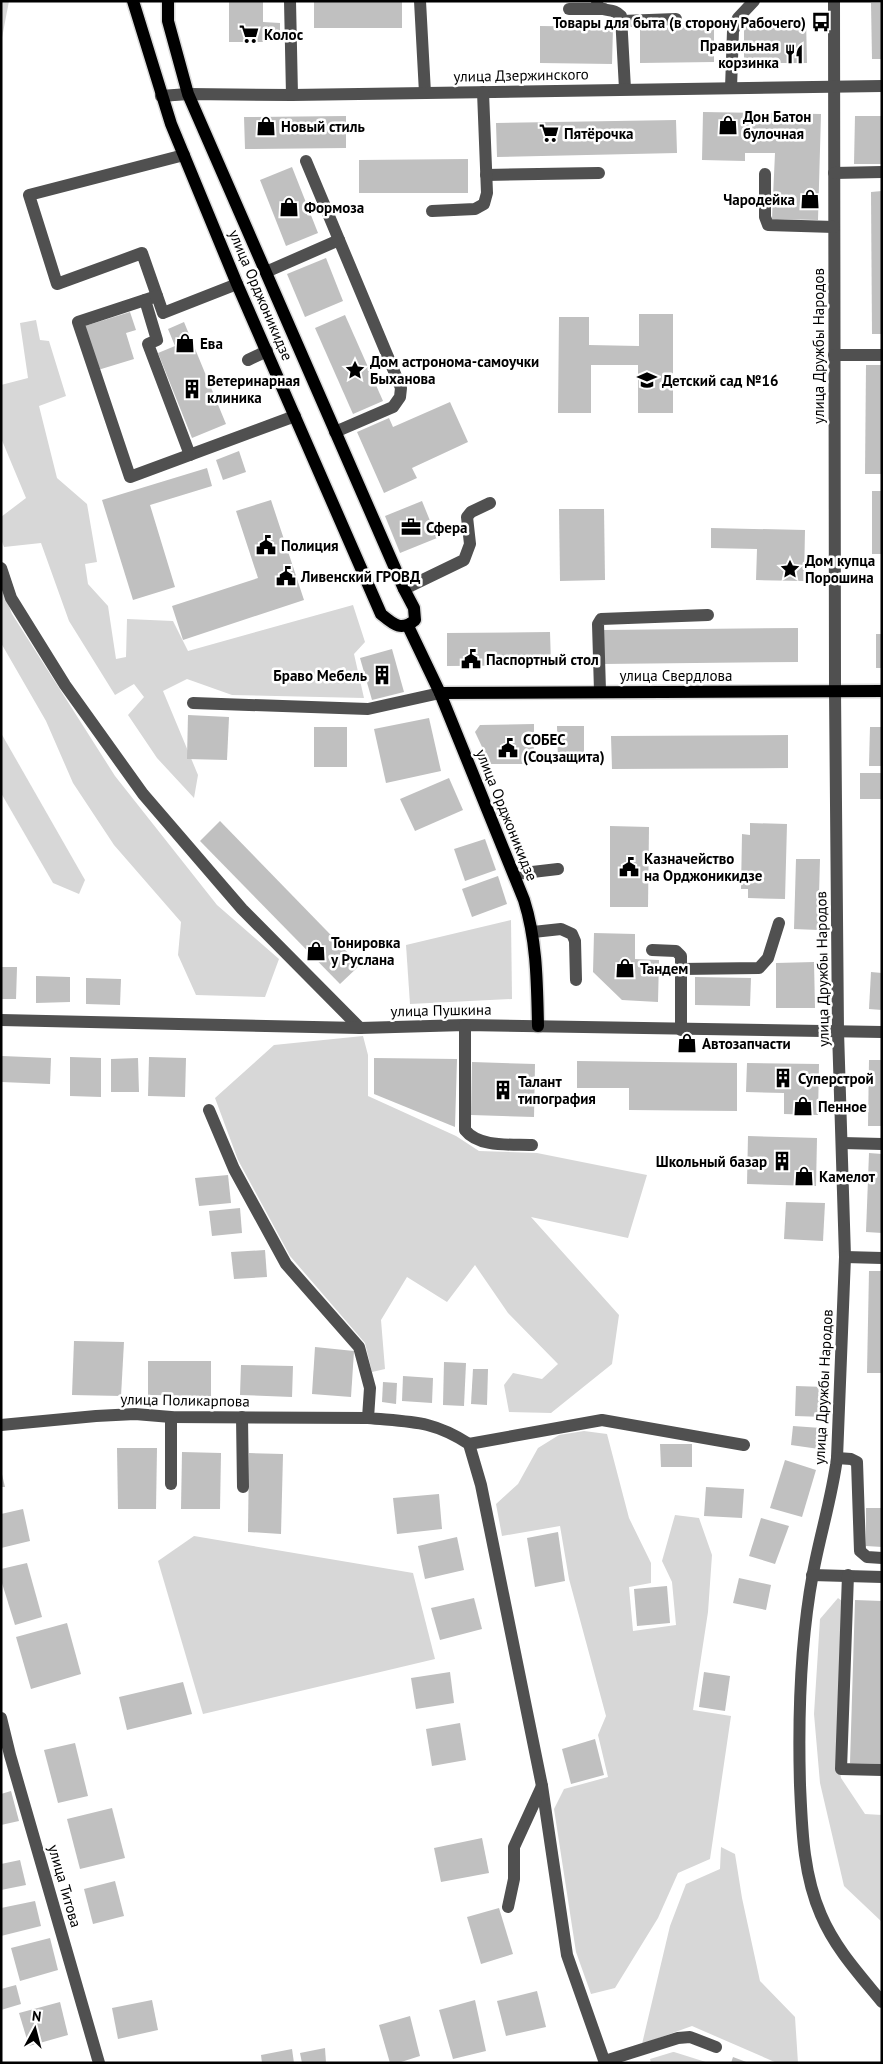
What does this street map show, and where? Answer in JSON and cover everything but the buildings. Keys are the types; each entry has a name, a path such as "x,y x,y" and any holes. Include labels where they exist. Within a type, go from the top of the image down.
{"main road":[{"name":"улица Орджоникидзе","path":"133,1 161,96 184,155 237,284 381,614 391,623 408,626 415,620 414,608 404,589 188,94 168,21 168,1"},
{"name":"улица Орджоникидзе","path":"408,626 440,693 515,874 533,932 536,957 538,1026"},
{"name":"улица Свердлова","path":"440,693 882,691"}],"street":[{"path":"290,1 292,94"},
{"path":"420,1 425,92"},
{"path":"731,88 734,27 738,18 754,1"},
{"name":"улица Дружбы Народов","path":"834,1 835,691 838,1031 845,1257 837,1458 834,1480 812,1575 804,1645 799,1755 804,1849 816,1901 827,1927 847,1961 882,2002"},
{"path":"570,9 600,5 616,11 621,16 625,89"},
{"path":"622,20 676,20"},
{"name":"улица Дзержинского","path":"161,96 188,94 882,86"},
{"path":"432,211 471,210 482,206 487,193 483,92"},
{"path":"184,155 29,195 57,284 142,253 158,340 148,344 190,455"},
{"path":"306,161 400,384 401,392 393,407 335,432"},
{"path":"834,173 882,172"},
{"path":"486,175 599,174"},
{"path":"765,174 766,223 771,226 834,227"},
{"path":"266,272 339,240"},
{"path":"151,298 163,314 237,284"},
{"path":"151,298 78,322 130,477 295,416"},
{"path":"248,360 267,351"},
{"path":"834,355 882,355"},
{"path":"404,589 464,560 470,544 467,517 471,512 490,503"},
{"path":"1,568 11,598 65,685 143,794 242,908 360,1028"},
{"path":"600,691 598,624 601,619 708,615"},
{"path":"193,703 368,709 440,693"},
{"path":"515,874 558,869"},
{"path":"681,969 759,968 768,958 779,923"},
{"path":"533,932 562,930 572,934 575,941 576,980"},
{"path":"652,950 670,950 679,953 681,969 681,1030"},
{"name":"улица Пушкина","path":"1,1020 360,1028 466,1025 882,1032"},
{"path":"466,1025 465,1130 483,1141 532,1145"},
{"path":"209,1110 234,1169 286,1264 359,1347 370,1388 368,1418"},
{"path":"842,1143 882,1144"},
{"path":"845,1257 882,1258"},
{"name":"улица Поликарпова","path":"1,1425 135,1414 171,1417 368,1418 424,1423 449,1431 469,1444"},
{"path":"171,1417 171,1484"},
{"path":"242,1417 243,1487"},
{"path":"716,2047 690,2037 678,2038 605,2062 567,1954 542,1786 481,1485 469,1444 602,1420 744,1446"},
{"path":"837,1458 851,1459 857,1462 860,1551 867,1557 882,1558"},
{"path":"812,1575 882,1576"},
{"path":"848,1575 841,1769 882,1770"},
{"name":"улица Титова","path":"1,1718 99,2063"},
{"path":"508,1908 514,1879 514,1847 542,1786"}],"shaded area":[{"path":"1,1 9,1 1,43"},
{"path":"36,320 40,340 49,341 66,396 39,406 57,478 87,504 97,562 85,564 88,584 108,606 116,659 126,657 127,619 173,621 188,651 353,605 365,642 354,654 364,698 232,695 187,679 163,691 198,775 194,798 157,758 128,715 144,697 134,684 115,695 69,621 41,543 4,547 1,539 1,517 26,498 1,438 1,385 28,378 20,323"},
{"path":"1,586 12,614 115,776 217,905 279,959 265,997 196,995 178,955 181,922 114,845 73,783 46,721 1,643"},
{"path":"1,733 85,880 79,894 53,883 1,793"},
{"path":"511,920 512,999 410,1004 406,945"},
{"path":"363,1036 368,1055 368,1096 456,1136 479,1151 537,1153 647,1175 628,1238 531,1217 619,1315 612,1364 551,1413 509,1412 504,1385 513,1373 542,1379 558,1364 508,1313 475,1265 447,1302 407,1277 381,1320 385,1369 372,1372 365,1343 290,1256 238,1160 215,1098 274,1045"},
{"path":"584,1431 607,1434 629,1518 651,1563 651,1583 629,1587 633,1631 676,1625 672,1582 662,1561 675,1515 699,1518 712,1555 708,1612 693,1710 731,1716 710,1859 678,1873 658,1918 615,1988 591,1994 576,1952 554,1809 564,1789 608,1777 598,1735 606,1716 569,1579 560,1526 502,1536 496,1504 518,1484 538,1448 559,1435"},
{"path":"194,1536 413,1573 435,1659 203,1714 158,1561"},
{"path":"838,1598 842,1601 838,1760 841,1778 865,1814 882,1815 882,1922 844,1886 820,1783 814,1714 820,1619"},
{"path":"721,1847 735,1854 742,1898 760,1981 795,2017 798,2063 777,2063 692,2026 642,2044 670,1926 686,1884 720,1869"},
{"path":"673,2052 709,2063 651,2063 650,2059"}],"place":[{"name":"Товары для быта (в сторону Рабочего)","path":"821,22"},
{"name":"Колос","path":"249,34"},
{"name":"Правильная корзинка","path":"794,54"},
{"name":"Дон Батон булочная","path":"728,125"},
{"name":"Новый стиль","path":"266,126"},
{"name":"Пятёрочка","path":"549,133"},
{"name":"Чародейка","path":"810,199"},
{"name":"Формоза","path":"289,207"},
{"name":"Ева","path":"185,343"},
{"name":"Дом астронома-самоучки Быханова","path":"355,370"},
{"name":"Детский сад №16","path":"647,380"},
{"name":"Ветеринарная клиника","path":"192,389"},
{"name":"Сфера","path":"411,527"},
{"name":"Полиция","path":"266,545"},
{"name":"Дом купца Порошина","path":"790,569"},
{"name":"Ливенский ГРОВД","path":"286,576"},
{"name":"Паспортный стол","path":"471,659"},
{"name":"Браво Мебель","path":"382,675"},
{"name":"СОБЕС (Соцзащита)","path":"508,748"},
{"name":"Казначейство на Орджоникидзе","path":"629,867"},
{"name":"Тонировка у Руслана","path":"316,951"},
{"name":"Тандем","path":"625,968"},
{"name":"Автозапчасти","path":"687,1043"},
{"name":"Суперстрой","path":"783,1078"},
{"name":"Талант типография","path":"503,1090"},
{"name":"Пенное","path":"803,1106"},
{"name":"Школьный базар","path":"782,1161"},
{"name":"Камелот","path":"804,1176"}]}
